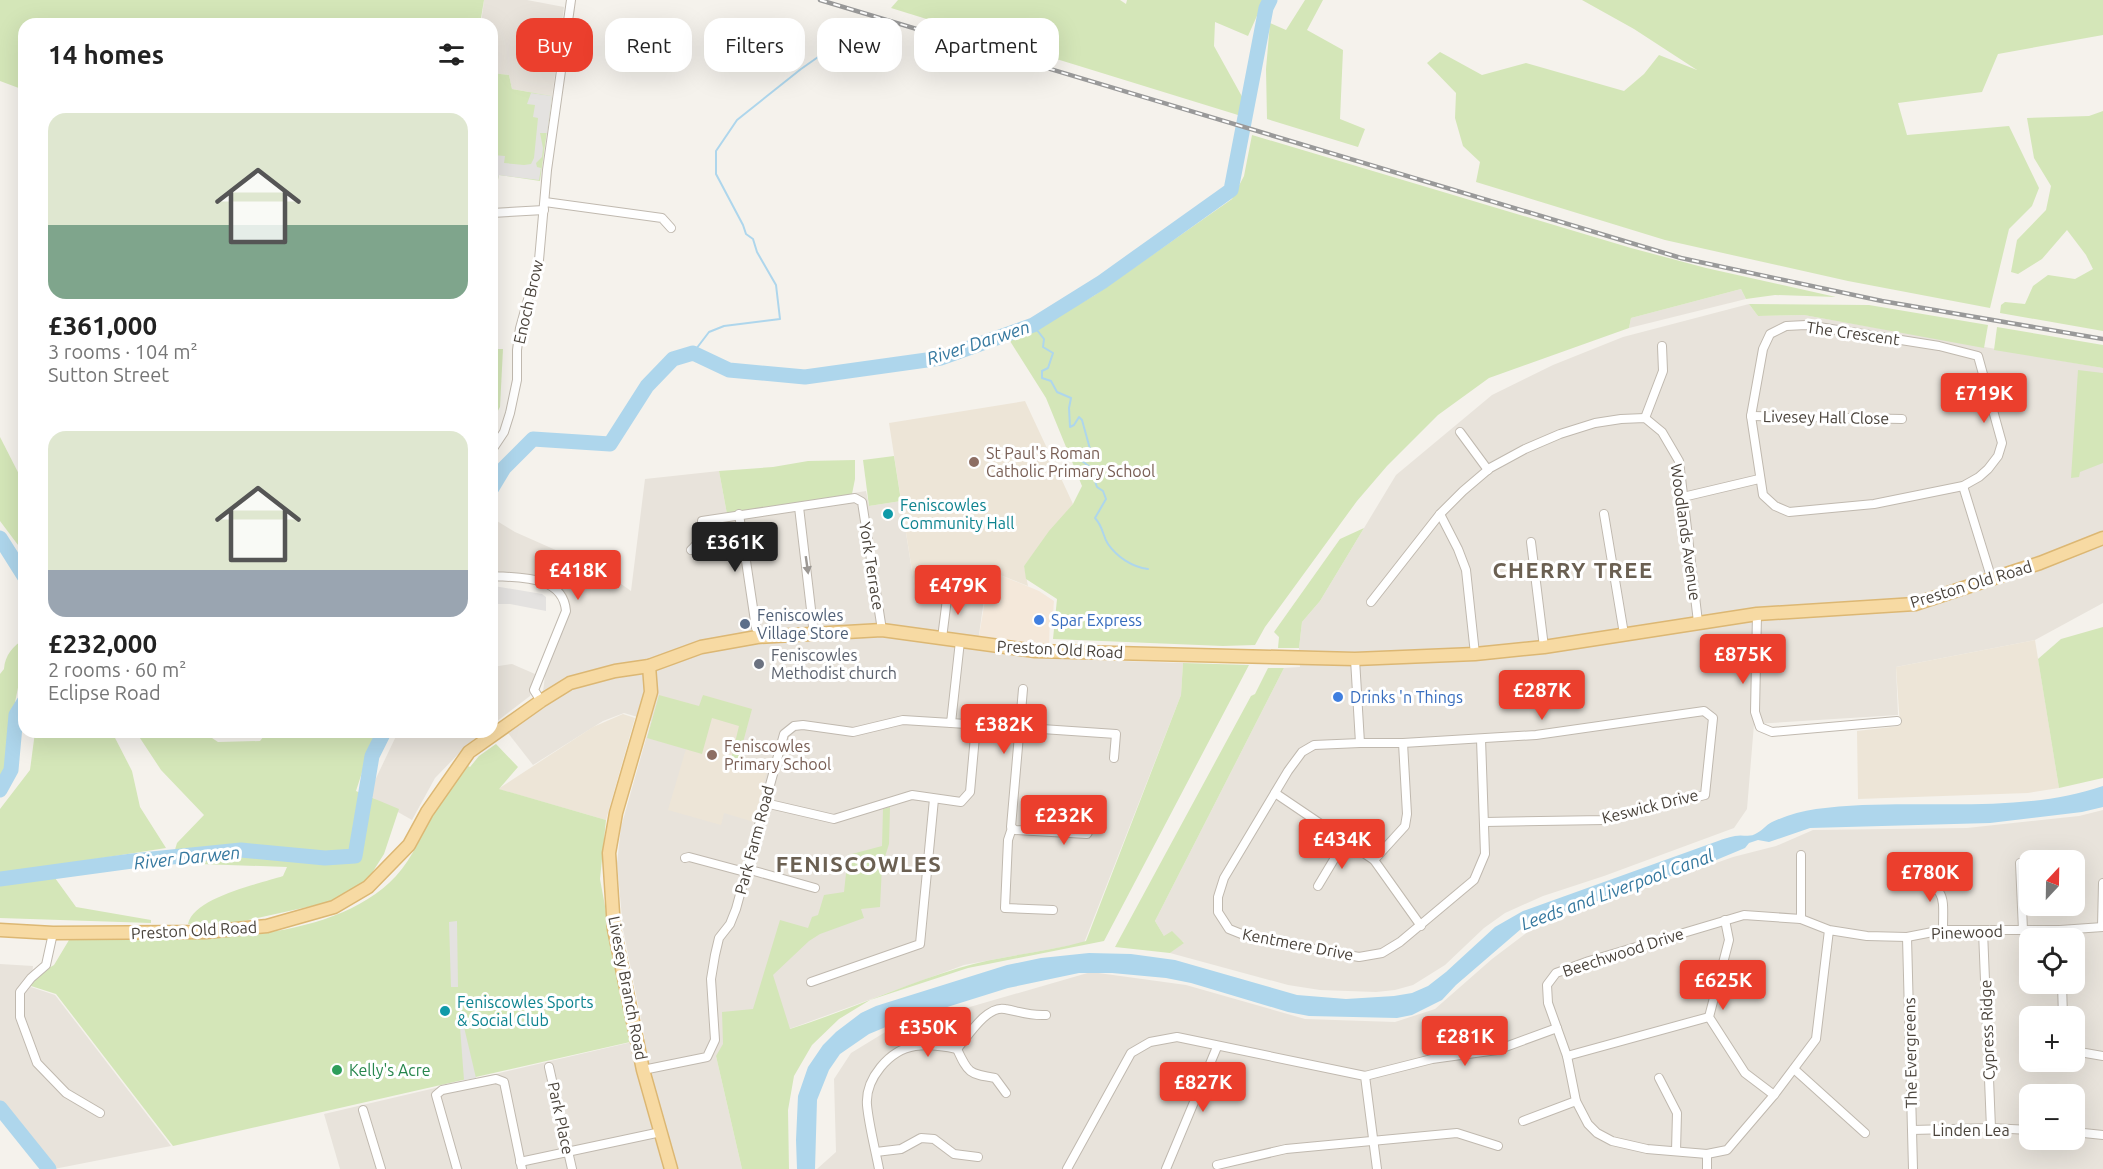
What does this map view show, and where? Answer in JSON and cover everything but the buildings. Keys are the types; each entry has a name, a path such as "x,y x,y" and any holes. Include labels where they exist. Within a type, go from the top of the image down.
{"main road":[{"name":"Preston Old Road","path":"498,731 570,683 615,671 649,666 701,647 757,637 882,630 1035,651 1355,659 1475,654 1544,647 1757,614 1915,604 1992,580 2103,538"},
{"name":"Livesey Branch Road","path":"649,666 651,692 616,813 609,853 614,929 643,1070 671,1169"},
{"name":"Preston Old Road","path":"0,930 53,933 206,932 267,926 334,907 368,887 410,845 427,812 469,752 489,738"}],"street":[{"name":"Enoch Brow","path":"498,441 504,432 514,396 520,328 539,261 550,149 571,0"},
{"path":"498,212 544,206 662,218 671,228"},
{"name":"The Crescent","path":"1806,324 1939,346 1978,356 2002,442 1998,456 1988,469 1963,486 1874,504 1789,512 1775,506 1763,495 1759,479 1751,416 1762,349 1770,334 1786,326 1806,324"},
{"path":"1371,602 1440,514 1488,470 1525,449 1560,434 1595,423 1645,418 1663,371 1662,346"},
{"name":"Livesey Hall Close","path":"1751,416 1902,419"},
{"name":"Woodlands Avenue","path":"1645,418 1662,432 1679,461 1698,622"},
{"path":"1460,432 1488,470"},
{"path":"1683,497 1759,479"},
{"path":"1963,486 1992,580"},
{"name":"York Terrace","path":"799,507 855,498 862,502 882,630"},
{"path":"691,550 697,544 702,531 702,521 799,507 814,634"},
{"path":"739,514 756,628"},
{"path":"1440,514 1466,570 1475,654"},
{"path":"1605,514 1624,634"},
{"path":"1531,542 1544,647"},
{"path":"498,577 539,581 555,587 565,600 566,611 534,690 541,701"},
{"path":"942,638 948,591"},
{"path":"1757,614 1755,712 1760,727 1772,732 1897,721"},
{"path":"951,723 960,641"},
{"path":"1355,659 1360,743"},
{"path":"1023,689 1010,823 1012,828 1008,840 1005,908 1053,910"},
{"name":"Kentmere Drive","path":"1481,739 1485,854 1474,880 1401,942 1382,953 1359,957 1249,937 1229,929 1218,912 1218,897 1224,878 1302,752 1314,745 1403,743 1536,735 1704,711 1713,718"},
{"name":"Keswick Drive","path":"1485,822 1605,820 1705,795 1713,718"},
{"name":"Park Farm Road","path":"643,1070 707,1057 715,1040 711,979 719,938 730,924 736,909 784,734 794,726 803,725 853,732 903,720 1116,734 1114,758"},
{"path":"765,803 834,819 912,795 961,802 970,792 976,725"},
{"path":"1374,861 1405,826 1407,814 1403,743"},
{"path":"1275,793 1374,861 1421,926"},
{"path":"811,982 920,944 934,799"},
{"path":"1012,828 1087,834 1091,827 1094,801"},
{"path":"1318,886 1345,841"},
{"path":"1801,855 1801,919"},
{"path":"685,858 815,888"},
{"path":"1911,879 1930,883 1939,890 1943,902 1943,930"},
{"path":"2102,927 2103,883"},
{"name":"Beechwood Drive","path":"1707,1154 1647,1149 1612,1141 1597,1133 1588,1124 1576,1101 1567,1056 1548,1003 1546,985 1556,973 1744,915 1801,919 1829,930 1867,936"},
{"path":"1725,920 1730,940 1709,1017 1745,1073 1774,1095"},
{"name":"Pinewood","path":"2085,928 2102,927"},
{"path":"1707,1169 1707,1154 1727,1149 1774,1095 1816,1039 1829,930"},
{"name":"Pinewood","path":"1867,936 1907,938 1943,930 2019,930"},
{"name":"Cypress Ridge","path":"1983,931 1991,1128"},
{"path":"53,933 46,965 20,992 20,1017 37,1063 66,1093 100,1113"},
{"name":"The Evergreens","path":"1907,938 1913,1169"},
{"path":"957,1049 990,1011 1002,1008 1030,1016 1046,1015"},
{"path":"1567,1056 1709,1017"},
{"path":"1067,1169 1131,1053 1150,1042 1177,1037 1365,1076 1432,1059 1497,1050 1557,1028"},
{"path":"879,1169 867,1103 871,1080 889,1058 913,1046 934,1045 957,1049"},
{"path":"1166,1169 1217,1047"},
{"path":"957,1049 966,1069 976,1075 995,1077 1006,1093"},
{"path":"2085,1053 2103,1056"},
{"name":"Park Place","path":"549,1067 572,1169"},
{"path":"1794,1069 1865,1133"},
{"path":"1365,1076 1377,1169"},
{"path":"1659,1078 1677,1113 1676,1151"},
{"path":"457,1169 436,1095 442,1090 496,1079 504,1082 521,1165 568,1152 661,1132"},
{"path":"1523,1121 1576,1101"},
{"path":"363,1110 381,1169"},
{"name":"Linden Lea","path":"1912,1130 2019,1129"},
{"path":"1217,1165 1286,1149 1457,1133 1498,1146"},
{"path":"2085,1133 2103,1135"},
{"path":"876,1152 901,1149 921,1138 934,1139 954,1154 978,1157"}],"shaded area":[{"path":"484,0 527,0 564,7 563,18 516,18 516,72 555,72 552,96 512,89 509,75 498,74 498,18 482,18"},
{"path":"531,93 552,96 547,133 540,133 542,157 536,163 537,167 541,168 539,180 499,175 498,179 498,155 505,156 504,163 524,165 531,164 534,158 538,118 533,117 535,105 527,104"},
{"path":"1741,289 1746,299 1629,328 1631,318"},
{"path":"1749,304 1758,316 1804,315 2103,368 2103,603 2035,640 1896,667 1898,715 1754,724 1747,809 1734,828 1543,896 1505,913 1484,928 1445,965 1413,985 1376,992 1320,990 1288,985 1170,953 1184,942 1164,936 1155,921 1284,668 1300,667 1299,648 1302,622 1320,601 1396,475 1492,395 1553,365 1623,337"},
{"name":"St Paul's Roman Catholic Primary School","path":"1025,401 1073,504 1024,566 1028,586 990,571 985,597 947,591 915,590 889,423"},
{"path":"719,471 727,514 866,491 869,506 901,501 915,590 947,591 984,599 977,649 1030,658 1183,663 1181,695 1084,943 964,965 716,1056 742,1169 340,1169 324,1114 645,1039 623,929 617,863 621,827 651,721 624,713 603,721 533,765 508,733 541,709 546,667 570,608 559,586 534,577 498,574 498,522 515,532 603,571 631,591 645,479"},
{"path":"990,571 1039,591 1054,601 1053,614 1050,614 1049,647 1021,646 1020,641 979,636"},
{"path":"498,587 542,594 546,597 546,611 498,604"},
{"path":"2035,640 2059,788 2028,793 1858,799 1857,731 1900,726 1896,667"},
{"path":"512,664 535,674 530,696 498,720 498,666"},
{"name":"Feniscowles Primary School","path":"659,695 699,706 703,695 752,709 738,761 767,770 754,822 724,813 721,825 668,810 686,749 647,738"},
{"path":"623,714 635,718 606,820 498,789 593,727"},
{"path":"395,738 476,738 435,778 412,820 368,795"},
{"path":"2103,810 2103,1169 817,1169 836,1152 834,1079 851,1053 887,1031 1091,972 1186,985 1305,1019 1395,1022 1435,1009 1492,959 1533,928 1733,857 1776,846 1813,830 1967,828 2079,816"},
{"path":"457,921 458,987 451,987 449,922"},
{"path":"0,964 33,966 31,987 55,995 171,1146 54,1169 19,1120 0,1103"},
{"path":"460,1027 464,1027 476,1078 464,1080"}],"green space":[{"path":"0,0 484,0 481,18 18,18 18,88 0,81"},
{"path":"898,0 1120,0 1126,4 1127,0 1264,0 1248,36 1215,22 1214,46 1245,102 1238,115 1059,60 1059,18 923,18 891,8"},
{"path":"1305,0 1323,0 1307,30 1343,50 1340,119 1365,129 1358,147 1267,119 1266,69 1270,23 1286,30"},
{"path":"1582,0 2103,0 2103,35 1998,54 1982,92 1898,103 1907,135 2009,126 2039,188 2032,206 2009,229 1990,308 1848,281 1665,240 1476,182 1480,162 1463,146 1455,118 1456,93 1427,63 1440,52 1482,75 1526,63 1624,91 1644,74 1659,55 1697,70 1634,29"},
{"path":"498,74 509,75 512,89 552,96 540,181 499,175 498,180"},
{"path":"2103,111 2103,331 2000,313 2001,305 2005,302 2025,304 2033,286 2048,275 2075,279 2093,269 2086,255 2067,230 2042,259 2018,274 2011,272 2017,240 2046,210 2051,186 2034,158 2027,118 2089,116"},
{"path":"1252,135 1631,248 1706,268 1836,297 1775,295 1746,299 1741,289 1631,318 1629,328 1489,378 1438,415 1387,466 1357,501 1265,627 1255,645 1223,646 1053,639 1057,599 1026,579 1024,566 1049,531 1073,504 1082,486 1046,398 1010,341 1027,334 1095,295 1232,199 1244,176"},
{"path":"1749,304 1869,305 1988,325 1984,348 1804,315 1758,316"},
{"path":"1997,327 2103,345 2103,368 1994,350"},
{"path":"498,349 503,349 498,411"},
{"path":"2078,370 2103,373 2103,463 2080,472 2079,477 2071,478"},
{"path":"0,437 18,472 18,545 0,521"},
{"path":"894,456 901,501 869,506 863,460"},
{"path":"855,460 852,494 727,514 719,471 773,467 808,461"},
{"path":"1364,528 1320,601 1302,622 1299,648 1278,648 1279,637 1274,632 1340,539"},
{"path":"2103,627 2103,778 2059,788 2038,659 2061,639"},
{"path":"18,644 18,688 11,722 7,765 0,787 0,674 10,651"},
{"path":"1183,663 1249,665 1104,941 968,968 870,1000 839,1019 812,1045 794,1076 788,1110 789,1169 742,1169 716,1056 723,1044 722,1012 753,1009 780,920 808,928 812,917 818,915 824,895 844,892 848,855 882,846 883,809 890,807 889,844 882,866 880,907 861,909 864,918 820,934 809,941 773,975 790,1029 917,982 959,968 1086,941 1181,695"},
{"path":"1268,668 1284,668 1155,921 1164,936 1172,931 1184,943 1170,953 1115,947 1251,696 1255,694"},
{"path":"659,695 699,706 703,695 752,709 738,761 731,759 739,726 712,718 702,754 647,738"},
{"path":"34,738 115,738 132,771 140,807 166,848 0,874 0,809 30,770"},
{"path":"140,738 212,738 218,742 260,741 262,738 373,738 356,791 399,809 384,854 365,884 330,902 239,922 188,924 202,906 214,899 283,876 287,867 171,863 177,843 204,815 161,770"},
{"path":"496,744 518,767 499,789 606,820 600,879 630,1042 173,1146 56,994 31,986 32,978 54,965 69,940 196,939 242,936 287,929 328,918 366,900 402,869 447,793 468,766 470,767 479,756"},
{"path":"55,878 76,907 151,920 151,923 0,918 0,883"}],"water":[{"name":"Leeds and Liverpool Canal","path":"2103,786 2103,807 2082,812 1990,823 1810,828 1769,842 1758,840 1709,863 1521,929 1442,1000 1412,1015 1397,1018 1309,1016 1288,1012 1191,983 1166,978 1112,973 1079,973 1008,988 893,1024 869,1034 840,1054 829,1070 817,1100 815,1169 797,1169 798,1096 808,1067 823,1045 836,1032 861,1013 876,1006 1007,965 1041,958 1089,953 1131,954 1175,960 1297,995 1346,999 1394,996 1412,993 1428,986 1495,927 1523,911 1724,839 1749,836 1772,822 1793,814 1816,809 1888,804 2033,801"}],"waterway":[{"name":"River Darwen","path":"498,478 504,468 533,439 610,444 647,386 673,359 693,353 729,370 805,377 941,358 1033,325 1102,282 1231,190 1266,8 1270,0"},
{"path":"693,353 709,332 724,326 780,319 776,285 757,252 753,239 746,234 716,174 716,151 737,120 817,58"},
{"path":"1033,325 1044,339 1043,347 1053,353 1048,368 1042,371 1042,378 1051,381 1057,392 1071,398 1070,427 1079,417 1082,420 1090,449 1080,454 1078,458 1090,467 1097,487 1103,491 1106,499 1095,518 1108,544 1116,553 1125,561 1148,569"},
{"name":"River Darwen","path":"0,538 18,566"},
{"name":"River Darwen","path":"0,790 11,770 18,712"},
{"name":"River Darwen","path":"0,879 132,861 241,850 325,858 355,856 372,756 381,738"},
{"path":"0,1108 49,1169"}],"railway":[{"path":"820,0 1681,258 1882,301 2103,339"}],"place":[{"name":"St Paul's Roman Catholic Primary School","path":"974,462"},
{"name":"Feniscowles Community Hall","path":"888,514"},
{"name":"Spar Express","path":"1039,620"},
{"name":"Feniscowles Village Store","path":"745,624"},
{"name":"Feniscowles Methodist church","path":"759,664"},
{"name":"Drinks 'n Things","path":"1338,697"},
{"name":"Feniscowles Primary School","path":"712,755"},
{"name":"Feniscowles Sports & Social Club","path":"445,1011"},
{"name":"Kelly's Acre","path":"337,1070"}],"district":[{"name":"CHERRY TREE","path":"1573,569"},
{"name":"FENISCOWLES","path":"859,863"}]}
